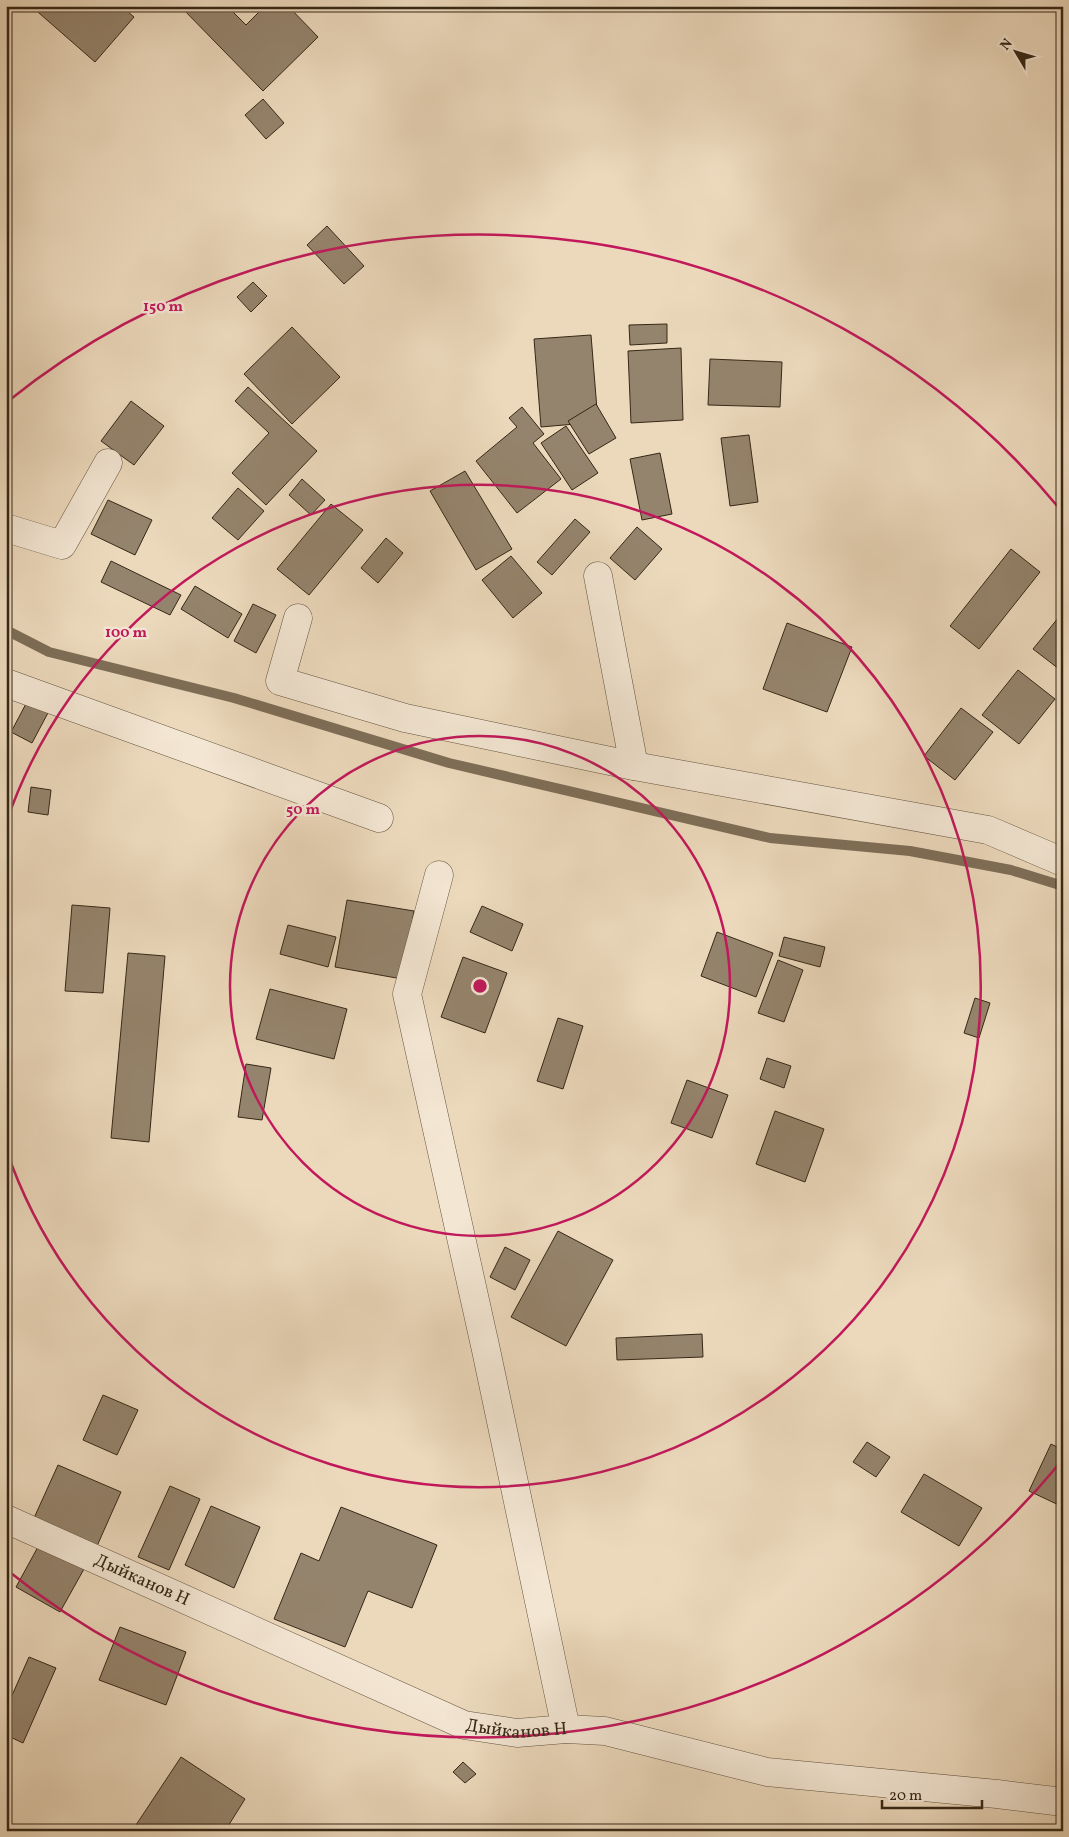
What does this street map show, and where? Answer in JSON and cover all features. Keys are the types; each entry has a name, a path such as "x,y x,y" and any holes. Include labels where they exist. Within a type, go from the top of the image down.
{"street":[{"path":"6,528 62,546 108,462"},
{"path":"598,576 634,766"},
{"path":"298,618 280,681 405,718 634,766 988,830 1063,862"},
{"path":"6,683 379,818"},
{"path":"439,875 408,994 566,1729"},
{"name":"Дыйканов Н","path":"6,1519 464,1724 517,1733 566,1729 605,1731 767,1772 1063,1802"}],"building":[{"path":"31,6 121,6 134,17 95,62"},
{"path":"180,6 227,6 246,25 265,6 288,6 318,37 263,91"},
{"path":"263,99 284,123 266,139 245,115"},
{"path":"327,226 364,266 344,284 307,245"},
{"path":"6,263 12,266 6,276"},
{"path":"253,282 267,296 251,312 237,297"},
{"path":"667,324 667,343 630,345 629,325"},
{"path":"292,327 340,377 292,424 244,374"},
{"path":"591,335 598,422 541,427 534,339"},
{"path":"681,348 683,420 631,423 628,351"},
{"path":"710,359 782,362 780,407 708,405"},
{"path":"248,387 317,451 266,505 232,473 269,433 235,401"},
{"path":"131,401 164,426 134,465 101,441"},
{"path":"596,404 616,438 589,454 568,421"},
{"path":"522,407 544,434 533,443 561,479 517,513 476,461 517,427 509,418"},
{"path":"566,426 598,473 572,490 541,443"},
{"path":"749,435 758,502 730,506 721,438"},
{"path":"660,453 672,514 642,520 630,459"},
{"path":"465,471 512,549 476,570 430,491"},
{"path":"302,479 325,500 311,515 289,495"},
{"path":"238,488 264,511 238,540 212,518"},
{"path":"108,500 152,520 135,555 91,534"},
{"path":"331,504 363,530 309,595 277,569"},
{"path":"575,519 590,532 552,575 537,562"},
{"path":"637,527 662,549 635,580 610,558"},
{"path":"386,538 403,553 378,583 361,568"},
{"path":"1011,549 1040,572 979,649 950,626"},
{"path":"511,556 542,593 513,618 482,580"},
{"path":"111,561 181,595 170,615 101,582"},
{"path":"195,586 242,614 228,638 181,609"},
{"path":"253,604 276,615 256,653 234,641"},
{"path":"1063,612 1063,672 1033,649"},
{"path":"787,623 852,647 827,712 763,689"},
{"path":"1018,670 1055,699 1019,744 982,715"},
{"path":"28,700 49,711 32,743 11,732"},
{"path":"961,708 993,732 955,780 924,756"},
{"path":"31,787 51,790 48,815 28,812"},
{"path":"347,900 414,911 402,979 335,967"},
{"path":"72,905 110,908 103,993 65,991"},
{"path":"482,906 523,924 512,951 470,932"},
{"path":"288,925 336,937 328,967 280,954"},
{"path":"717,932 773,953 756,997 701,976"},
{"path":"784,937 825,947 820,967 779,956"},
{"path":"128,953 165,956 149,1142 111,1138"},
{"path":"463,957 507,973 485,1033 441,1017"},
{"path":"778,960 803,970 784,1022 758,1013"},
{"path":"270,989 347,1009 334,1059 256,1039"},
{"path":"975,998 990,1003 979,1038 964,1033"},
{"path":"558,1018 583,1026 563,1089 537,1081"},
{"path":"767,1058 791,1066 784,1088 760,1079"},
{"path":"246,1064 271,1068 262,1120 238,1117"},
{"path":"687,1080 728,1095 712,1138 671,1123"},
{"path":"775,1111 824,1129 805,1182 756,1164"},
{"path":"558,1231 613,1260 566,1346 511,1317"},
{"path":"505,1247 530,1260 515,1290 490,1277"},
{"path":"702,1334 703,1357 617,1360 616,1338"},
{"path":"103,1395 138,1410 117,1455 83,1440"},
{"path":"867,1442 890,1457 876,1477 853,1462"},
{"path":"1051,1444 1063,1450 1063,1507 1029,1491"},
{"path":"58,1465 121,1492 97,1546 34,1518"},
{"path":"924,1474 982,1508 959,1546 901,1512"},
{"path":"170,1486 200,1499 169,1570 138,1557"},
{"path":"211,1506 260,1527 234,1588 185,1565"},
{"path":"341,1507 437,1545 412,1608 368,1591 345,1647 274,1619 301,1553 319,1561"},
{"path":"39,1545 84,1569 60,1612 16,1587"},
{"path":"120,1627 186,1652 166,1705 99,1680"},
{"path":"29,1657 56,1668 23,1743 6,1735 6,1709"},
{"path":"181,1757 245,1799 225,1831 132,1831"},
{"path":"463,1762 476,1774 465,1783 453,1772"}],"waterway":[{"path":"6,630 49,652 234,698 449,763 770,838 910,851 1011,870 1063,886"}]}
